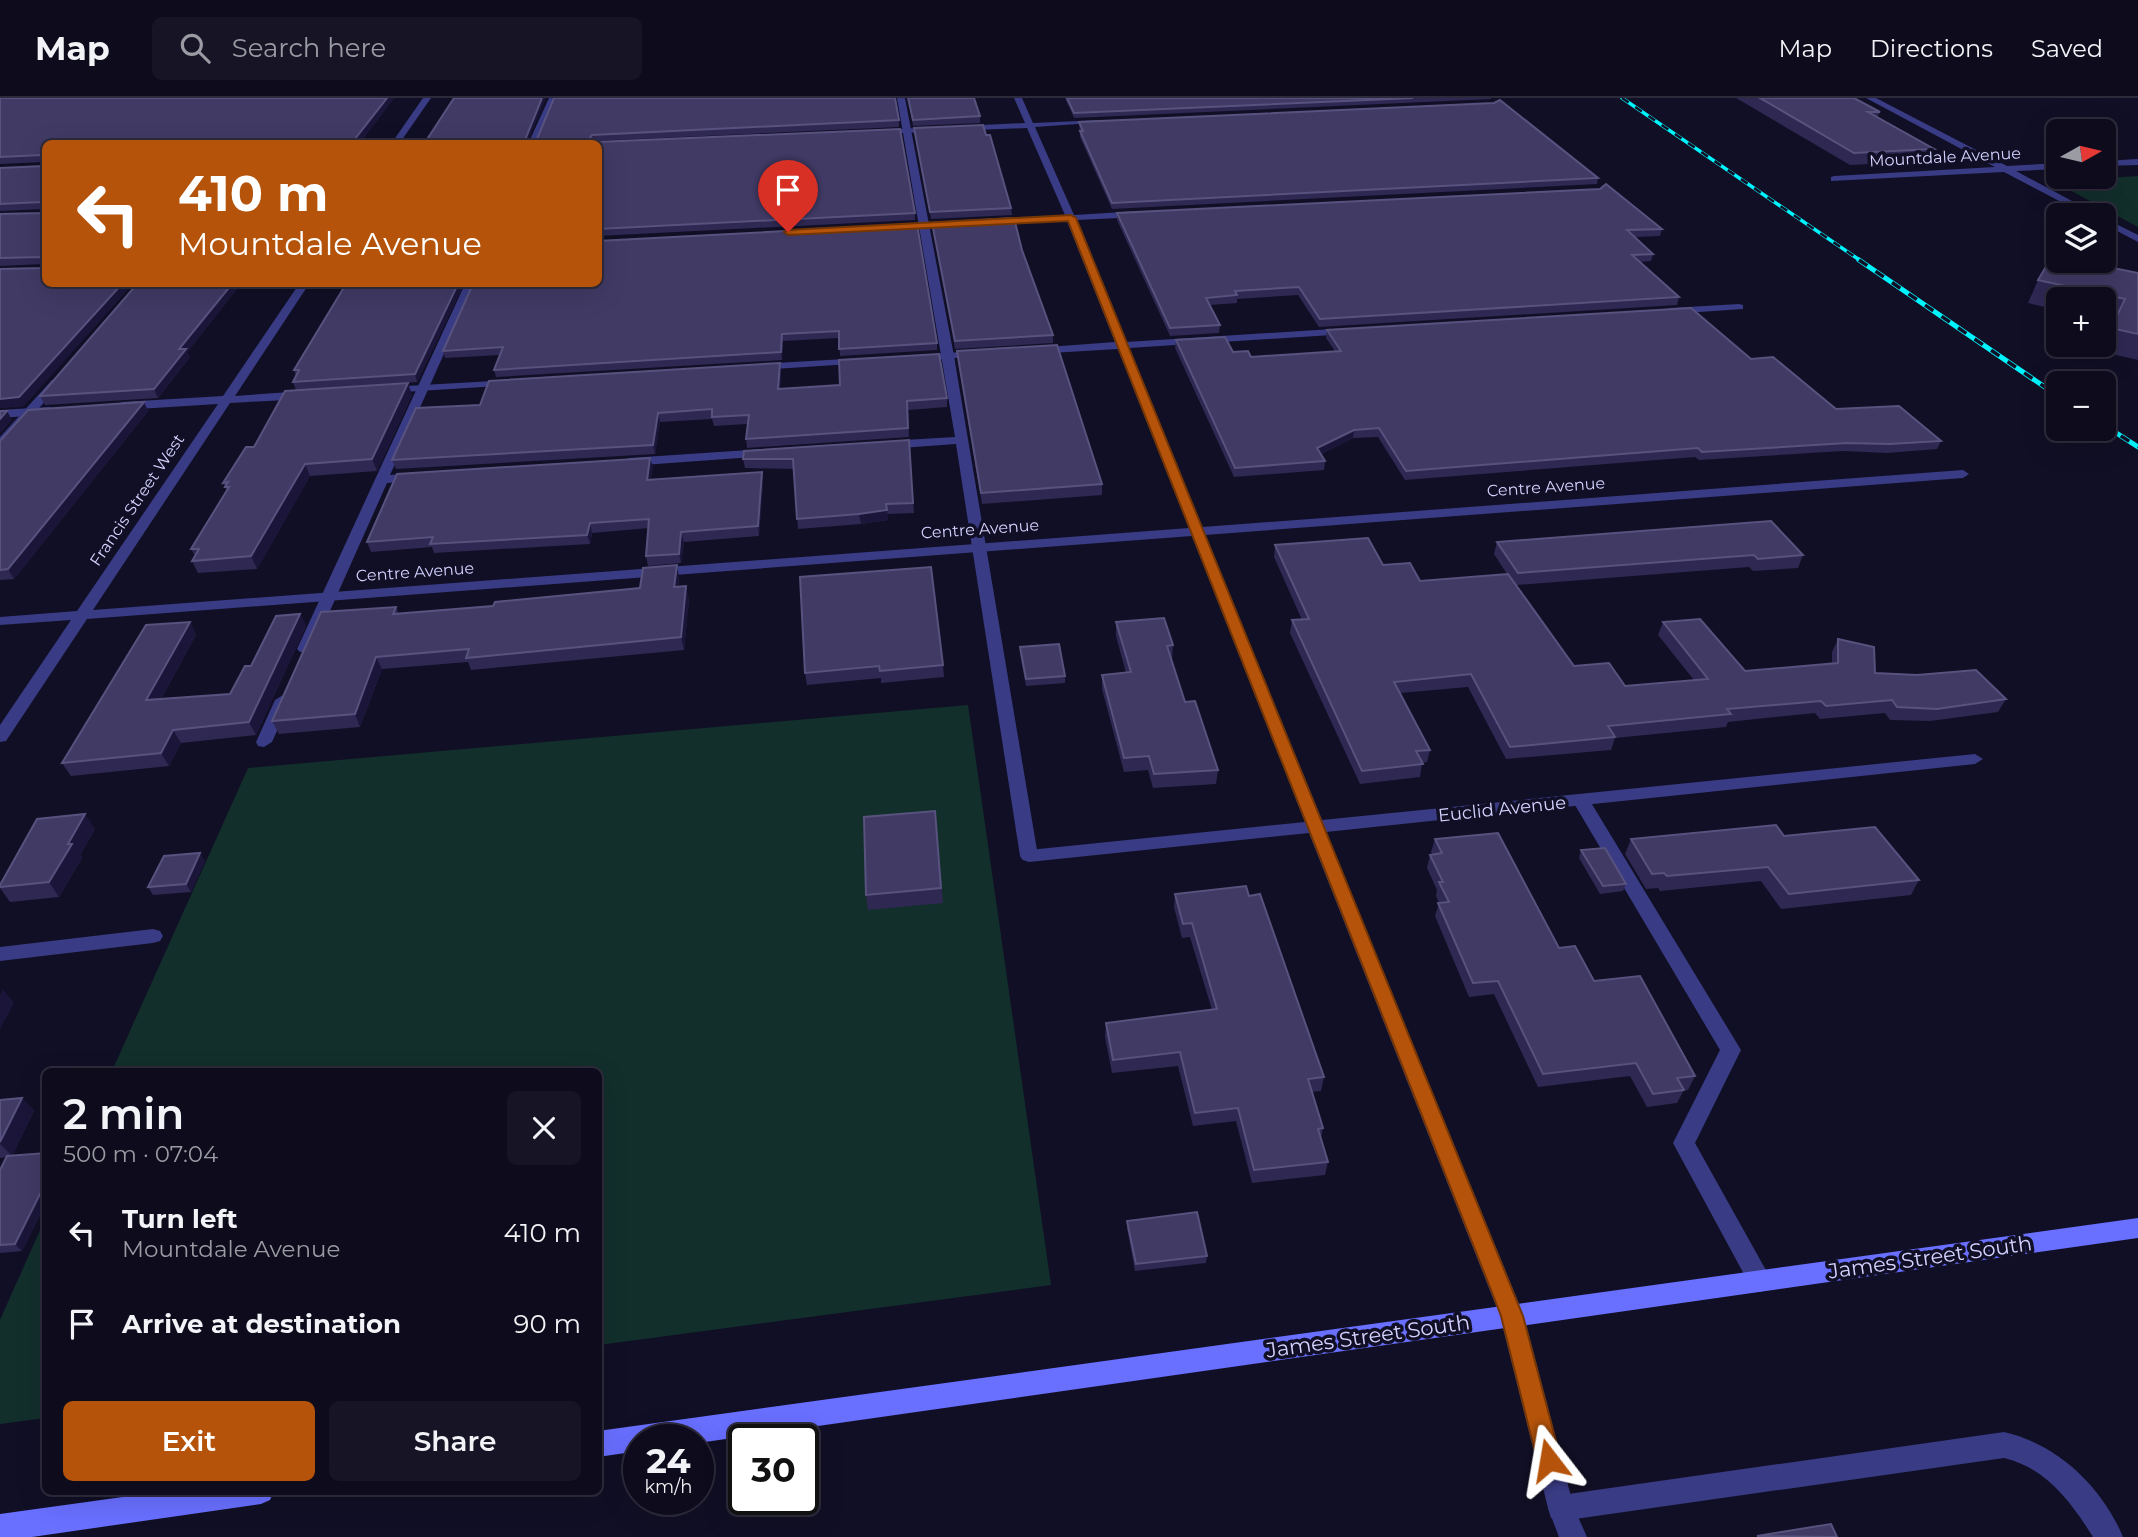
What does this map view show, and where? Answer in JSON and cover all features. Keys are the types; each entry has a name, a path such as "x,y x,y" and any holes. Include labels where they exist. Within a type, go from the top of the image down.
{"street":[{"path":"398,140 427,98"},
{"path":"535,140 553,98"},
{"path":"901,98 948,356 978,547"},
{"path":"1018,98 1071,218 1512,1316 1561,1508 1573,1537"},
{"path":"1870,98 2070,203"},
{"path":"867,132 1111,122"},
{"path":"2116,163 2138,162"},
{"name":"Mountdale Avenue","path":"1834,179 2046,167"},
{"path":"979,223 1154,214"},
{"path":"883,228 966,223"},
{"path":"2116,227 2138,239"},
{"name":"Francis Street West","path":"0,737 302,287"},
{"path":"302,657 469,287"},
{"path":"1657,312 1739,307"},
{"path":"1026,351 1355,331"},
{"path":"907,358 985,354"},
{"path":"744,368 880,360"},
{"path":"0,444 64,372"},
{"path":"381,390 526,382"},
{"path":"104,407 316,394"},
{"path":"0,414 64,410"},
{"path":"877,446 960,440"},
{"path":"615,463 781,452"},
{"name":"Centre Avenue","path":"0,621 1963,474"},
{"path":"381,480 436,476"},
{"name":"Euclid Avenue","path":"978,547 1029,856 1975,758"},
{"path":"264,742 291,681"},
{"path":"1581,800 1731,1050 1684,1143 1760,1281"},
{"path":"0,954 153,936"},
{"name":"James Street South","path":"602,1443 2138,1228"},
{"path":"1561,1508 1945,1451 2004,1445 2037,1457 2066,1477 2109,1537"},
{"path":"0,1528 233,1495"}],"green space":[{"path":"2138,176 2138,227 2116,215 2116,203 2094,203 2068,189 2116,189 2116,177"},
{"path":"968,705 1051,1285 602,1345 602,1068 113,1068 248,768"},
{"path":"42,1226 42,1418 0,1424 0,1320"}],"building":[{"path":"0,98 387,98 354,140 42,140 42,155 0,157"},
{"path":"454,98 542,98 525,140 427,140"},
{"path":"554,98 895,98 899,120 592,135 590,138 594,140 525,140 537,139"},
{"path":"908,98 974,98 980,116 913,120"},
{"path":"1067,98 1413,98 1074,113"},
{"path":"1760,98 1854,98 1880,112 1868,112 1934,149 1854,153"},
{"path":"1500,100 1598,178 1112,203 1080,131 1083,131 1079,122 1494,103"},
{"path":"983,125 986,135 990,135 1011,208 930,212 914,128"},
{"path":"900,129 915,213 602,229 602,142"},
{"path":"42,166 42,202 0,204 0,168"},
{"path":"1606,184 1662,229 1627,230 1653,254 1632,255 1679,297 1320,319 1299,287 1235,291 1237,295 1206,298 1220,325 1170,328 1117,213 1600,189"},
{"path":"42,213 42,257 0,258 0,214"},
{"path":"1014,218 1022,250 1053,335 955,341 932,223"},
{"path":"917,224 937,343 839,349 839,331 782,334 781,352 494,370 503,347 443,351 472,287 602,287 602,241"},
{"path":"2046,267 2046,273 2116,273 2116,269 2138,273 2138,334 2116,329 2116,318 2125,299 2116,297 2116,287 2070,287 2038,280"},
{"path":"42,268 42,287 119,287 19,397 0,399 0,269"},
{"path":"134,287 230,287 179,349 186,349 154,389 40,396"},
{"path":"344,287 457,287 415,374 293,382 299,370 294,370"},
{"path":"1691,308 1751,359 1773,357 1836,409 1899,406 1941,441 1847,443 1702,452 1698,448 1406,471 1379,428 1354,430 1317,448 1325,461 1235,468 1176,340 1225,337 1233,352 1248,351 1251,357 1341,351 1327,330"},
{"path":"1057,345 1102,484 981,493 957,351"},
{"path":"939,354 947,398 907,401 908,428 746,439 749,415 712,417 712,409 658,413 653,445 392,460 416,408 480,405 489,381 780,363 778,389 840,385 839,360"},
{"path":"408,383 372,459 305,464 251,556 192,561 199,549 191,549 229,487 225,487 228,482 223,483 246,447 254,447 285,391"},
{"path":"144,402 8,569 0,570 0,441 28,410"},
{"path":"909,440 913,503 886,504 887,510 859,514 797,519 793,459 743,459 744,451"},
{"path":"650,458 647,480 762,472 758,526 681,532 679,554 646,556 649,519 590,523 587,535 430,544 433,537 367,542 397,474"},
{"path":"1771,521 1803,555 1758,559 1754,555 1518,573 1497,542"},
{"path":"1368,538 1383,565 1410,563 1420,581 1508,574 1574,666 1609,663 1625,686 1708,679 1663,622 1700,619 1745,671 1838,663 1838,639 1874,647 1875,673 1917,675 1976,670 2006,699 1937,709 1897,707 1892,700 1826,706 1821,701 1727,709 1731,714 1608,726 1615,737 1510,747 1471,674 1394,682 1430,750 1416,751 1423,764 1362,771 1292,620 1309,619 1275,545"},
{"path":"677,565 674,587 686,586 681,637 466,658 469,649 376,657 355,714 272,721 321,612 396,607 393,614 493,606 495,602 640,588 643,568"},
{"path":"931,567 943,665 880,671 879,666 805,673 800,577"},
{"path":"300,614 249,722 173,730 161,753 62,763 146,625 190,622 146,700 230,694 245,666 251,666 276,616"},
{"path":"1164,618 1173,645 1167,646 1185,702 1195,701 1218,770 1154,774 1149,756 1124,758 1102,675 1131,672 1116,622"},
{"path":"1059,644 1065,676 1026,679 1020,647"},
{"path":"935,811 941,888 866,895 864,817"},
{"path":"85,814 68,844 72,844 49,882 0,887 37,819"},
{"path":"1776,825 1784,836 1875,827 1919,880 1789,894 1768,867 1667,876 1664,873 1652,874 1631,839"},
{"path":"1498,833 1559,948 1575,946 1594,981 1640,976 1695,1076 1677,1078 1684,1090 1653,1094 1636,1063 1543,1074 1498,981 1473,983 1438,903 1449,902 1430,855 1442,853 1435,839"},
{"path":"1605,848 1626,884 1603,886 1581,850"},
{"path":"200,853 186,884 148,887 164,856"},
{"path":"1246,886 1249,896 1260,894 1324,1077 1308,1079 1323,1128 1318,1129 1328,1162 1254,1170 1238,1108 1195,1113 1180,1052 1113,1060 1106,1023 1217,1009 1192,923 1183,924 1175,894"},
{"path":"22,1098 0,1142 0,1100"},
{"path":"42,1153 42,1190 15,1244 0,1245 0,1170 7,1156"},
{"path":"1197,1212 1207,1256 1136,1264 1127,1221"},
{"path":"1831,1524 1837,1537 1757,1536"}],"railway":[{"path":"1622,98 1861,261"},
{"path":"1859,260 2046,388"},
{"path":"2116,433 2138,447"}],"route":[{"path":"788,232 1071,218 1482,1238 1512,1316 1549,1460"}]}
